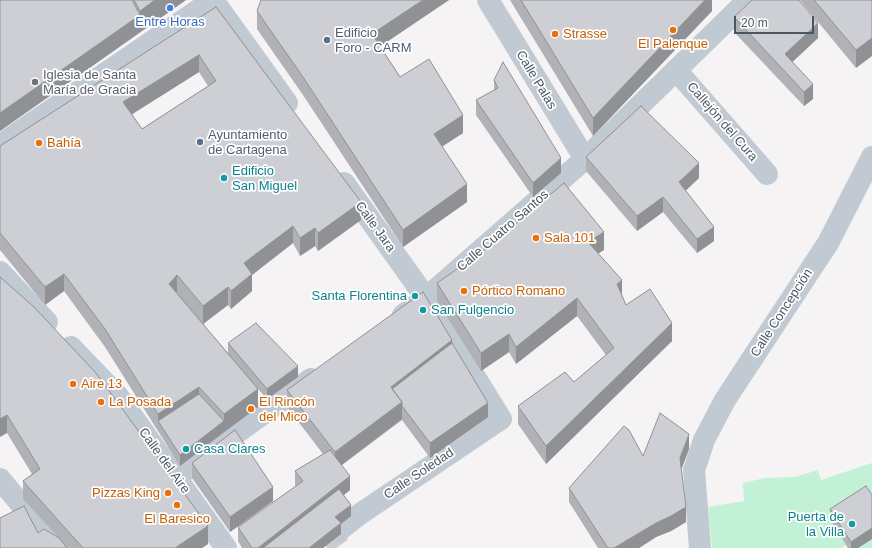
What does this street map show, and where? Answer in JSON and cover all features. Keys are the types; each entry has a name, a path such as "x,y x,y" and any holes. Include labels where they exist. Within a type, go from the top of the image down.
{"street":[{"path":"0,145 213,0 296,117"},
{"name":"Calle Palas","path":"488,0 584,159"},
{"name":"Calle Cuatro Santos","path":"388,325 426,298 584,159 748,0"},
{"name":"Callejón del Cura","path":"676,70 767,174"},
{"name":"Calle Concepción","path":"700,548 694,470 704,440 724,400 828,243 872,156"},
{"name":"Calle Jara","path":"333,169 426,298 501,418"},
{"name":"Calle del Aire","path":"0,272 117,396 224,546"},
{"path":"176,478 263,404 325,370"},
{"name":"Calle Soledad","path":"338,541 357,516 501,418"},
{"path":"0,479 58,548"},
{"path":"224,546 241,530"}],"green space":[{"path":"872,463 872,548 848,548 846,545 841,548 712,548 708,507 744,501 743,483 765,478 795,477 818,470 821,480"}],"building":[{"name":"Iglesia de Santa María de Gracia","path":"0,0 132,0 140,15 0,113"},
{"path":"134,0 155,0 140,11"},
{"path":"261,0 423,0 372,34 400,77 429,59 463,115 434,134 467,184 403,230 303,77 257,11"},
{"path":"521,0 705,0 593,118"},
{"path":"752,0 799,0 818,23 785,54 813,84 804,92 734,17"},
{"path":"814,0 872,0 872,38 856,50"},
{"path":"216,7 361,202 318,233 315,228 300,238 293,226 244,263 252,274 231,291 228,287 203,306 177,275 169,284 258,389 224,414 199,387 158,414 105,329 64,274 45,287 0,233 0,146","holes":["199,55 216,81 142,129 123,102"]},
{"path":"503,62 561,158 533,183 476,100 498,88 494,80"},
{"path":"641,106 699,163 679,182 714,227 697,239 663,197 637,216 586,157"},
{"path":"564,183 604,232 588,242 622,280 617,284 626,305 650,289 672,323 546,446 518,406 565,372 574,382 614,348 577,298 516,347 509,334 481,353 437,283 483,251"},
{"path":"0,277 34,307 96,373 208,526 175,548 83,548 23,481 40,469 7,415 0,419"},
{"path":"423,292 452,340 391,387 402,402 335,452 287,390"},
{"path":"256,323 298,366 267,389 228,343"},
{"path":"452,343 488,403 430,443 402,406 402,402 392,389"},
{"name":"Casa Clares","path":"199,394 224,421 180,455 158,421"},
{"path":"660,413 689,434 680,458 686,507 614,548 608,548 569,488 624,426 629,430 643,456"},
{"path":"235,430 273,487 230,517 192,463"},
{"path":"330,450 350,476 258,548 252,548 238,527 303,481 295,471"},
{"name":"Puerta de la Villa","path":"866,486 872,495 872,528 851,542 830,509"},
{"path":"339,489 351,505 335,517 341,523 309,548 263,548"},
{"path":"24,506 38,533 44,529 59,538 67,548 0,548 0,518"}],"tunnel":[{"path":"338,531 332,536 339,546"}],"place":[{"name":"Entre Horas","path":"170,8"},
{"name":"El Palenque","path":"673,30"},
{"name":"Strasse","path":"555,34"},
{"name":"Edificio Foro - CARM","path":"327,40"},
{"name":"Iglesia de Santa María de Gracia","path":"35,82"},
{"name":"Ayuntamiento de Cartagena","path":"200,142"},
{"name":"Bahía","path":"39,143"},
{"name":"Edificio San Miguel","path":"224,178"},
{"name":"Sala 101","path":"536,238"},
{"name":"Pórtico Romano","path":"464,291"},
{"name":"Santa Florentina","path":"415,296"},
{"name":"San Fulgencio","path":"423,310"},
{"name":"Aire 13","path":"73,384"},
{"name":"La Posada","path":"101,402"},
{"name":"El Rincón del Mico","path":"251,409"},
{"name":"Casa Clares","path":"186,449"},
{"name":"Pizzas King","path":"168,493"},
{"name":"El Baresico","path":"177,505"},
{"name":"Puerta de la Villa","path":"852,524"}]}
